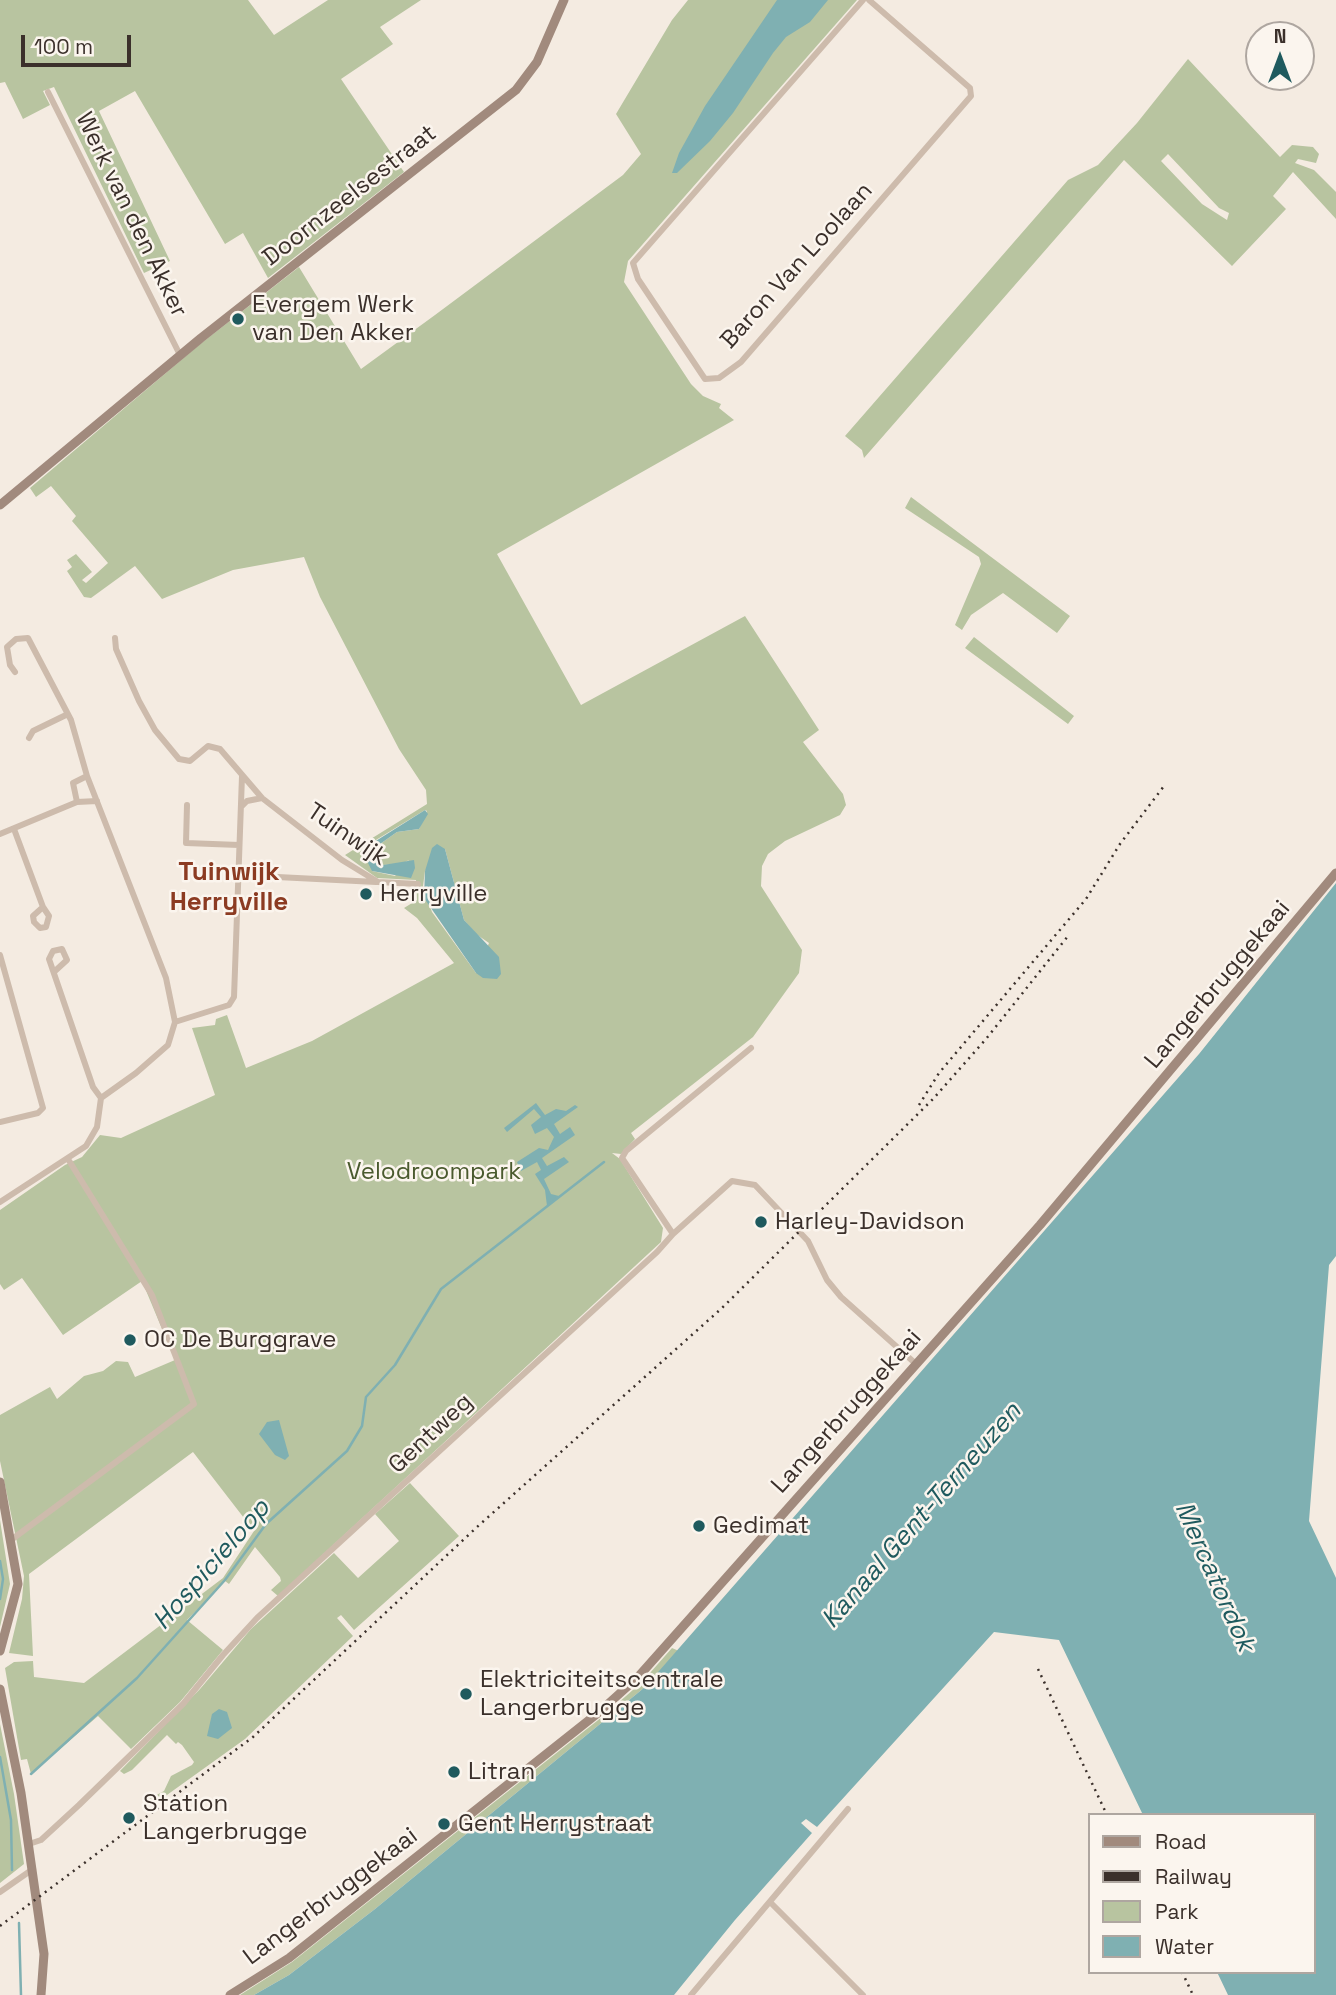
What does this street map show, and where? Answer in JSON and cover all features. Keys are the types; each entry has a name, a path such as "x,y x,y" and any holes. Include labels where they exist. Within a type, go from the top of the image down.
{"main road":[{"name":"Doornzeelsestraat","path":"0,505 180,355 516,90 537,62 564,0"},
{"name":"Langerbruggekaai","path":"230,1995 289,1958 598,1713 638,1677 1120,1132 1336,873"},
{"path":"0,1482 11,1540 17,1597 0,1651"},
{"path":"0,1689 33,1869 44,1954 41,1995"}],"street":[{"name":"Baron Van Loolaan","path":"863,0 633,263 638,279 705,379 719,378 741,362 971,96 970,88 869,0"},
{"name":"Werk van den Akker","path":"48,92 180,355"},
{"path":"0,1202 86,1146 94,1135 101,1098 169,1045 175,1022 166,978 145,918 87,776 68,714 28,638 16,639 7,647 10,665 15,672"},
{"name":"Tuinwijk","path":"115,638 116,649 139,701 155,730 179,759 190,761 208,746 220,749 262,798 342,860 378,882 418,884"},
{"path":"29,738 33,732 68,714"},
{"path":"77,802 73,783 87,776"},
{"path":"175,1022 229,1005 234,997 242,776"},
{"path":"241,808 247,801 262,798"},
{"path":"0,834 77,802 97,801"},
{"path":"187,805 186,843 239,845"},
{"path":"14,829 43,907"},
{"path":"238,875 378,882"},
{"path":"0,955 43,1108 42,1111 0,1122"},
{"path":"55,971 93,1087 101,1098"},
{"path":"673,1234 622,1158 626,1151 751,1048"},
{"path":"11,1540 194,1404 152,1295 68,1159"},
{"name":"Gentweg","path":"29,1844 41,1840 70,1814 183,1704 257,1618 732,1181 755,1185 807,1241 827,1280 841,1297 916,1363"},
{"path":"691,1995 848,1809"},
{"path":"0,1892 33,1869"},
{"path":"770,1902 863,1995"}],"green space":[{"path":"0,0 248,0 274,35 328,0 421,0 380,27 393,44 341,79 404,172 268,278 243,233 225,244 135,91 99,111 170,261 144,273 54,87 43,91 50,105 23,119 5,82 0,83"},
{"name":"Velodroompark","path":"688,0 857,0 628,261 624,282 691,384 703,396 721,404 719,408 734,420 497,554 581,705 745,616 819,730 803,742 843,794 846,805 840,815 785,841 768,854 762,866 761,886 802,950 799,973 753,1037 631,1133 635,1139 621,1154 612,1153 620,1159 663,1228 661,1242 278,1596 271,1590 281,1581 280,1577 255,1547 229,1584 225,1581 187,1620 223,1650 180,1702 131,1749 98,1716 31,1774 27,1759 21,1760 5,1668 14,1662 33,1661 34,1677 84,1683 223,1578 254,1531 193,1452 29,1574 33,1656 9,1653 22,1599 24,1576 0,1461 0,1415 50,1387 57,1399 84,1376 103,1371 116,1361 128,1362 135,1377 175,1360 142,1281 63,1335 22,1278 4,1290 0,1284 0,1210 65,1165 82,1157 100,1135 121,1138 215,1095 192,1028 215,1025 216,1019 227,1015 246,1068 312,1041 454,963 417,918 404,908 417,900 416,880 377,878 345,855 427,804 426,790 399,749 320,597 304,557 233,570 162,599 135,566 91,598 84,597 67,571 72,567 67,560 76,554 92,572 82,580 86,583 108,563 72,521 76,516 51,486 36,497 30,488 199,345 299,267 361,369 623,175 641,154 616,114 672,20","holes":["427,811 419,829 397,832 380,844 375,853 383,865 402,864 409,860 395,876 372,871 371,843","445,849 464,920 476,934 489,943 476,973 432,912 423,886 425,871"]},
{"path":"1188,59 1280,157 1292,145 1313,147 1319,154 1316,163 1298,159 1295,163 1314,170 1336,192 1336,219 1293,172 1273,196 1286,209 1232,266 1124,160 864,458 862,450 845,436 1068,180 1098,165 1137,123","holes":["1168,154 1219,208 1229,213 1227,220 1202,204 1161,161"]},
{"path":"911,497 1070,616 1057,633 1003,593 971,615 962,630 955,625 981,564 979,557 905,508"},
{"path":"974,637 1074,716 1068,724 965,648"},
{"path":"410,1483 459,1536 354,1630 341,1615 337,1618 353,1636 245,1739 153,1805 147,1800 164,1791 171,1776 194,1762 182,1745 178,1742 176,1744 167,1735 132,1770 124,1774 120,1771 200,1689 251,1629 334,1553 358,1578 399,1541 375,1514"},
{"path":"0,1520 10,1584 0,1627"},
{"path":"672,1648 679,1651 645,1687 375,1909 289,1975 254,1995 240,1995 292,1962 602,1717 642,1682"},
{"path":"0,1724 24,1864 0,1883"}],"water":[{"path":"777,0 828,0 810,22 786,37 710,141 677,173 672,173 679,153 705,106"},
{"path":"425,810 428,814 419,829 397,832 380,844 375,853 383,865 414,860 415,868 411,878 372,871 365,857 371,844"},
{"path":"437,844 445,849 464,920 499,957 501,974 497,979 483,978 476,973 424,898 425,871 432,848"},
{"path":"1336,883 1336,1256 1329,1265 1309,1521 1336,1578 1336,1995 1228,1995 1218,1974 1315,1974 1315,1813 1142,1813 1059,1640 994,1632 817,1827 806,1819 801,1823 812,1833 735,1920 674,1995 254,1995 289,1975 375,1909 645,1687 1199,1054"},
{"path":"536,1103 545,1115 556,1109 566,1111 575,1105 578,1107 554,1124 560,1134 570,1127 575,1135 542,1158 547,1166 564,1157 569,1162 544,1179 551,1194 559,1196 547,1206 545,1190 535,1174 541,1170 537,1162 521,1171 517,1162 539,1148 548,1150 554,1137 547,1128 535,1134 531,1125 541,1117 534,1109 507,1132 504,1128"},
{"path":"279,1420 289,1456 285,1460 275,1455 259,1434 267,1422"},
{"path":"219,1709 227,1712 232,1728 218,1739 207,1736 212,1714"}],"waterway":[{"name":"Hospicieloop","path":"31,1774 137,1678 225,1580 266,1524 347,1451 362,1426 366,1397 395,1365 441,1289 604,1162"},
{"path":"0,1561 3,1579 0,1599"},
{"path":"0,1757 11,1820 12,1870"},
{"path":"19,1923 21,1995"}],"railway":[{"path":"919,1105 939,1073 1086,899 1120,844 1164,786"},
{"path":"0,1926 253,1737 477,1527 722,1308 933,1099 986,1039 1068,936"},
{"path":"1038,1669 1106,1813"},
{"path":"1183,1974 1193,1995"}],"place":[{"name":"Evergem Werk van Den Akker","path":"238,319"},
{"name":"Herryville","path":"366,894"},
{"name":"Harley-Davidson","path":"761,1222"},
{"name":"OC De Burggrave","path":"130,1340"},
{"name":"Gedimat","path":"699,1526"},
{"name":"Elektriciteitscentrale Langerbrugge","path":"466,1694"},
{"name":"Litran","path":"454,1772"},
{"name":"Station Langerbrugge","path":"129,1818"},
{"name":"Gent Herrystraat","path":"444,1824"}],"district":[{"name":"Tuinwijk Herryville","path":"229,888"}],"water label":[{"name":"Kanaal Gent-Terneuzen","path":"922,1516"},
{"name":"Mercatordok","path":"1214,1577"}]}
